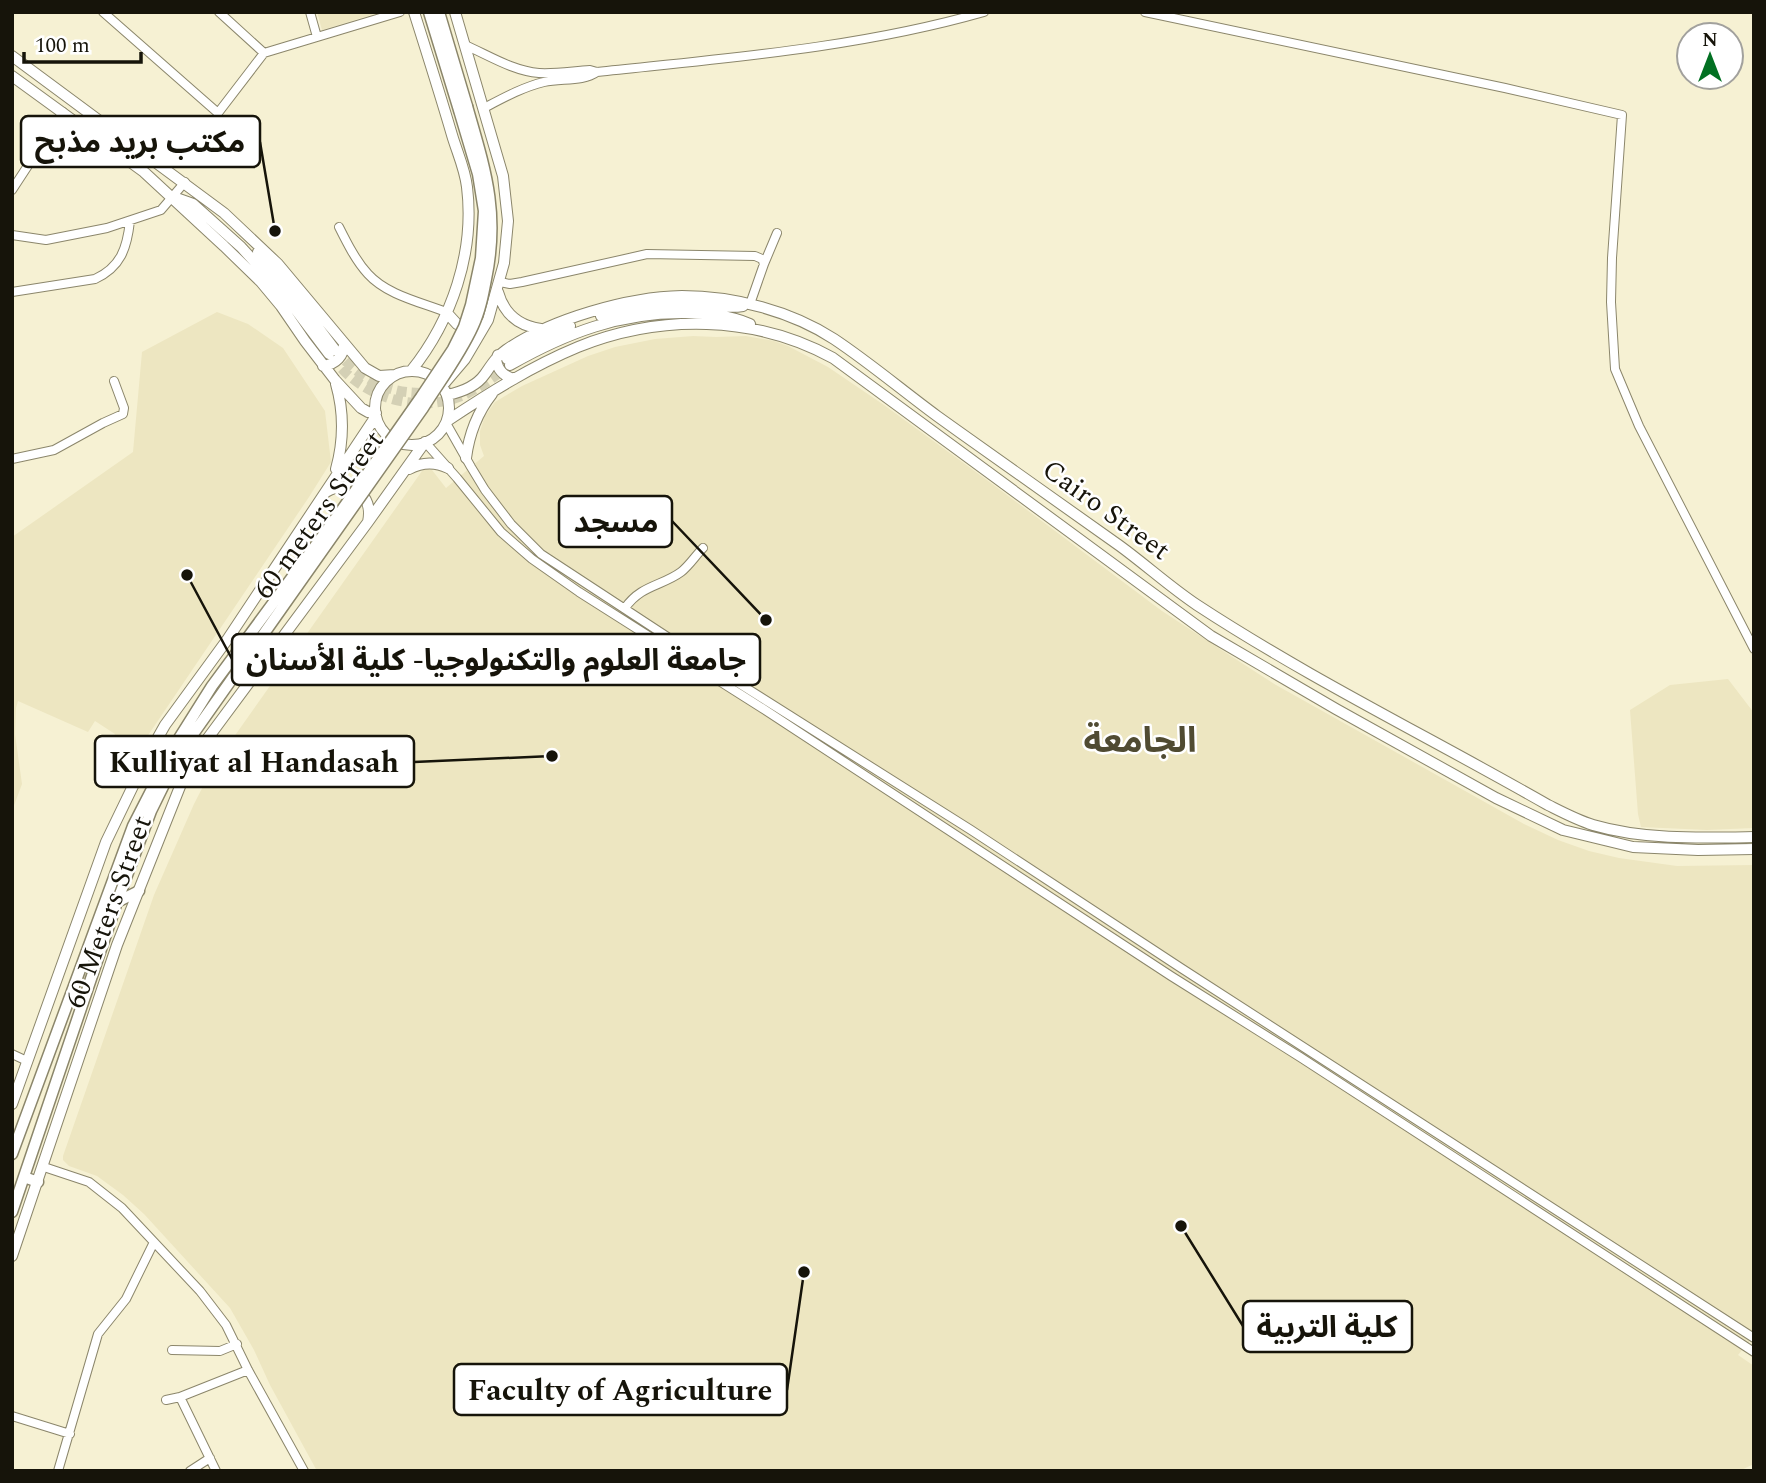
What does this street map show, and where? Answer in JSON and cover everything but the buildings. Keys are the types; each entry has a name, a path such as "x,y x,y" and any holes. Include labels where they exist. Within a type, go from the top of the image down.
{"highway":[{"path":"429,12 463,108"},
{"path":"439,12 463,108"},
{"name":"60 meters Street","path":"12,1154 132,826 176,751 423,408 474,324 490,261 492,219 487,174 463,108"},
{"name":"60 meters Street","path":"12,1212 117,902 176,751"},
{"path":"117,902 139,891"},
{"path":"24,1177 38,1182"}],"main road":[{"path":"411,371 426,351 459,279 470,218 467,184 414,12"},
{"path":"445,391 488,320 499,287 507,234 507,204 502,176 455,12"},
{"path":"12,56 224,213 278,264 369,372 379,376 411,371 425,373 438,381 445,391 449,408 447,422 438,435 425,442 410,445 394,440 383,430 375,405 379,391 395,375"},
{"path":"12,76 144,172 261,282 335,380 361,408 376,414"},
{"path":"171,198 180,198 193,204 241,247 332,352 305,309 262,257 226,221 195,197 185,182"},
{"path":"499,287 502,304 516,320 528,327 542,329"},
{"name":"Cairo Street","path":"445,391 463,391 505,360 518,342 542,329 616,305 650,298 705,297 750,304 798,320 832,337 1194,603 1275,653 1548,805 1592,825 1652,835 1697,838 1754,837"},
{"path":"505,360 546,336 613,313 666,305 733,307 750,304"},
{"path":"446,312 462,327 473,330 484,328"},
{"path":"514,379 505,376 496,360 505,360 579,331 652,314 714,314 736,318 760,329"},
{"name":"Cairo Street","path":"447,422 496,389 546,362 581,346 636,330 694,324 729,325 760,329 804,343 833,358 1211,636 1496,798 1563,830 1633,847 1754,849"},
{"path":"323,366 339,359 344,343"},
{"path":"333,480 340,455 342,430 341,405 335,380"},
{"path":"466,458 476,421 496,389"},
{"name":"60 Meters Street","path":"12,1104 106,842 147,757 165,725 227,640 376,414"},
{"name":"60 Meters Street","path":"12,1256 117,945 183,779 202,746 425,442"},
{"path":"405,471 426,463 447,468"},
{"path":"326,492 340,486 355,489 366,500 370,515 368,522"},
{"path":"1496,798 1506,780"}],"street":[{"path":"103,12 218,113 264,52 400,12"},
{"path":"219,12 264,52"},
{"path":"310,12 317,37"},
{"path":"465,45 520,69 554,76 589,76 597,72 832,45 929,27 984,12"},
{"path":"1145,12 1622,115 1612,258 1611,302 1615,369 1639,426 1754,649"},
{"path":"484,108 554,76"},
{"path":"12,190 63,112"},
{"path":"12,235 47,240 130,221 161,210 185,182"},
{"path":"12,292 95,279 105,274 119,261 130,221"},
{"path":"339,227 366,273 377,282 392,292 446,312"},
{"path":"750,304 777,233"},
{"path":"499,287 647,254 755,256 762,259 764,264"},
{"path":"12,459 54,450 123,414 124,408 114,380"},
{"path":"447,422 485,490 511,524 541,554 625,608 765,705 774,716 1754,1352"},
{"path":"425,442 501,532 532,559 579,592 765,705 784,712 971,830 1754,1338"},
{"path":"501,532 511,524"},
{"path":"625,608 642,591 681,572 703,548"},
{"path":"774,716 784,712"},
{"path":"1171,976 1181,968"},
{"path":"1300,1057 1307,1048"},
{"path":"12,1054 27,1061"},
{"path":"44,1167 89,1182 122,1208 200,1291 237,1344 248,1370 304,1471"},
{"path":"58,1471 98,1334 126,1299 154,1242"},
{"path":"1730,1336 1738,1328"},
{"path":"172,1350 220,1350 237,1344"},
{"path":"166,1400 248,1370"},
{"path":"180,1397 216,1471"},
{"path":"12,1416 70,1434"},
{"path":"190,1471 210,1458"}],"shaded area":[{"path":"317,12 381,12 322,30"},
{"path":"217,312 248,324 283,348 325,411 331,462 126,768 106,751 115,734 95,721 88,732 18,701 15,734 22,784 12,811 12,537 133,452 142,352"},
{"path":"746,336 774,341 828,367 991,483 1162,611 1276,685 1524,824 1558,840 1619,858 1677,866 1754,865 1754,1336 1738,1355 1754,1366 1754,1464 1739,1471 317,1471 230,1308 144,1214 97,1176 69,1166 63,1156 154,895 214,765 422,471 425,468 432,470 446,488 484,456 480,445 480,431 485,416 495,402 522,386 588,356 615,347 655,339"},
{"path":"1728,679 1754,713 1754,828 1707,830 1641,827 1630,710 1670,685"}],"tunnel":[{"path":"335,350 361,374 389,388 420,393 456,388"},
{"path":"332,357 359,383 392,399 409,403 446,401 464,395 506,368"}],"place":[{"name":"مكتب بريد مذبح","path":"275,231"},
{"name":"جامعة العلوم والتكنولوجيا- كلية الأسنان","path":"187,575"},
{"name":"مسجد","path":"766,620"},
{"name":"Kulliyat al Handasah","path":"552,756"},
{"name":"كلية التربية","path":"1181,1226"},
{"name":"Faculty of Agriculture","path":"804,1272"}],"district":[{"name":"الجامعة","path":"1140,741"}]}
